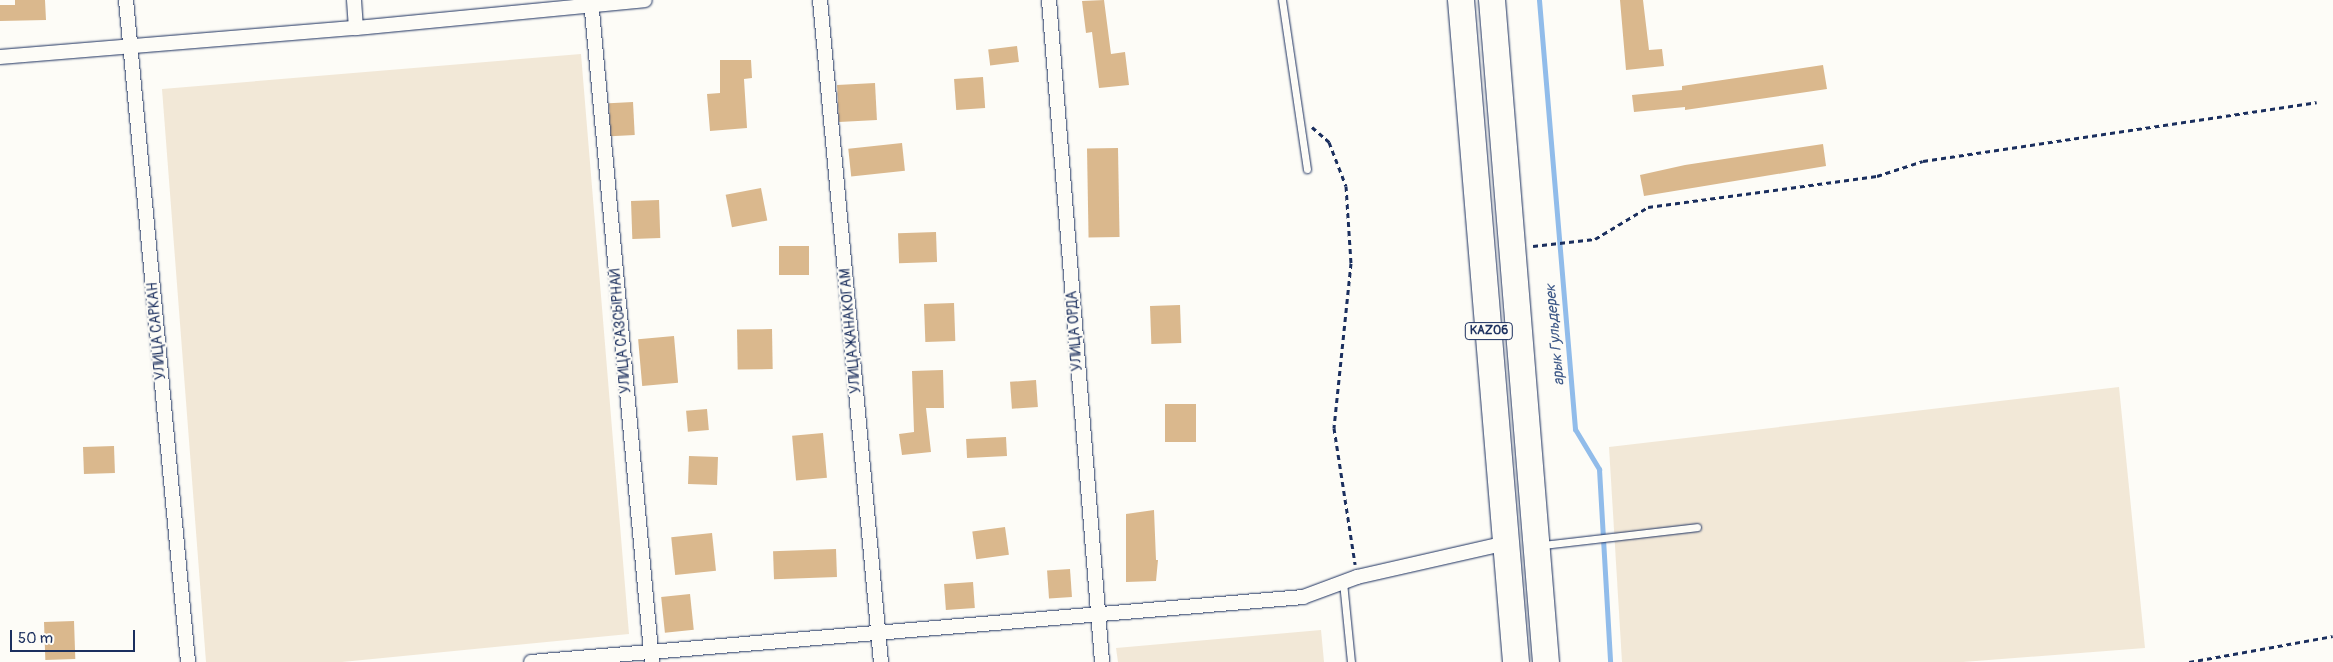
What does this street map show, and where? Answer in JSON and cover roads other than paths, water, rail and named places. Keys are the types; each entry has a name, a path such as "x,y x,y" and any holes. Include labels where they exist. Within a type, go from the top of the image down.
{"highway":[{"name":"KАZ06","path":"1462,0 1516,662"},
{"name":"KАZ06","path":"1492,0 1546,662"}],"street":[{"name":"УЛИЦА САРКАН","path":"126,0 188,662"},
{"path":"354,0 356,28"},
{"path":"0,57 356,28 591,2 645,0"},
{"name":"УЛИЦА ЖАНАКОГАМ","path":"820,0 881,662"},
{"name":"УЛИЦА ОРДА","path":"1049,0 1102,662"},
{"name":"УЛИЦА САЗСЫРНАЙ","path":"591,2 651,657"},
{"path":"531,662 651,657 878,633 1302,597 1357,577 1507,543"}],"lane":[{"path":"1282,0 1307,169"},
{"path":"1537,546 1697,527"},
{"path":"1344,582 1351,662"}],"waterway":[{"name":"арык Гульдерек","path":"1539,0 1575,429 1599,469 1610,662"}]}
